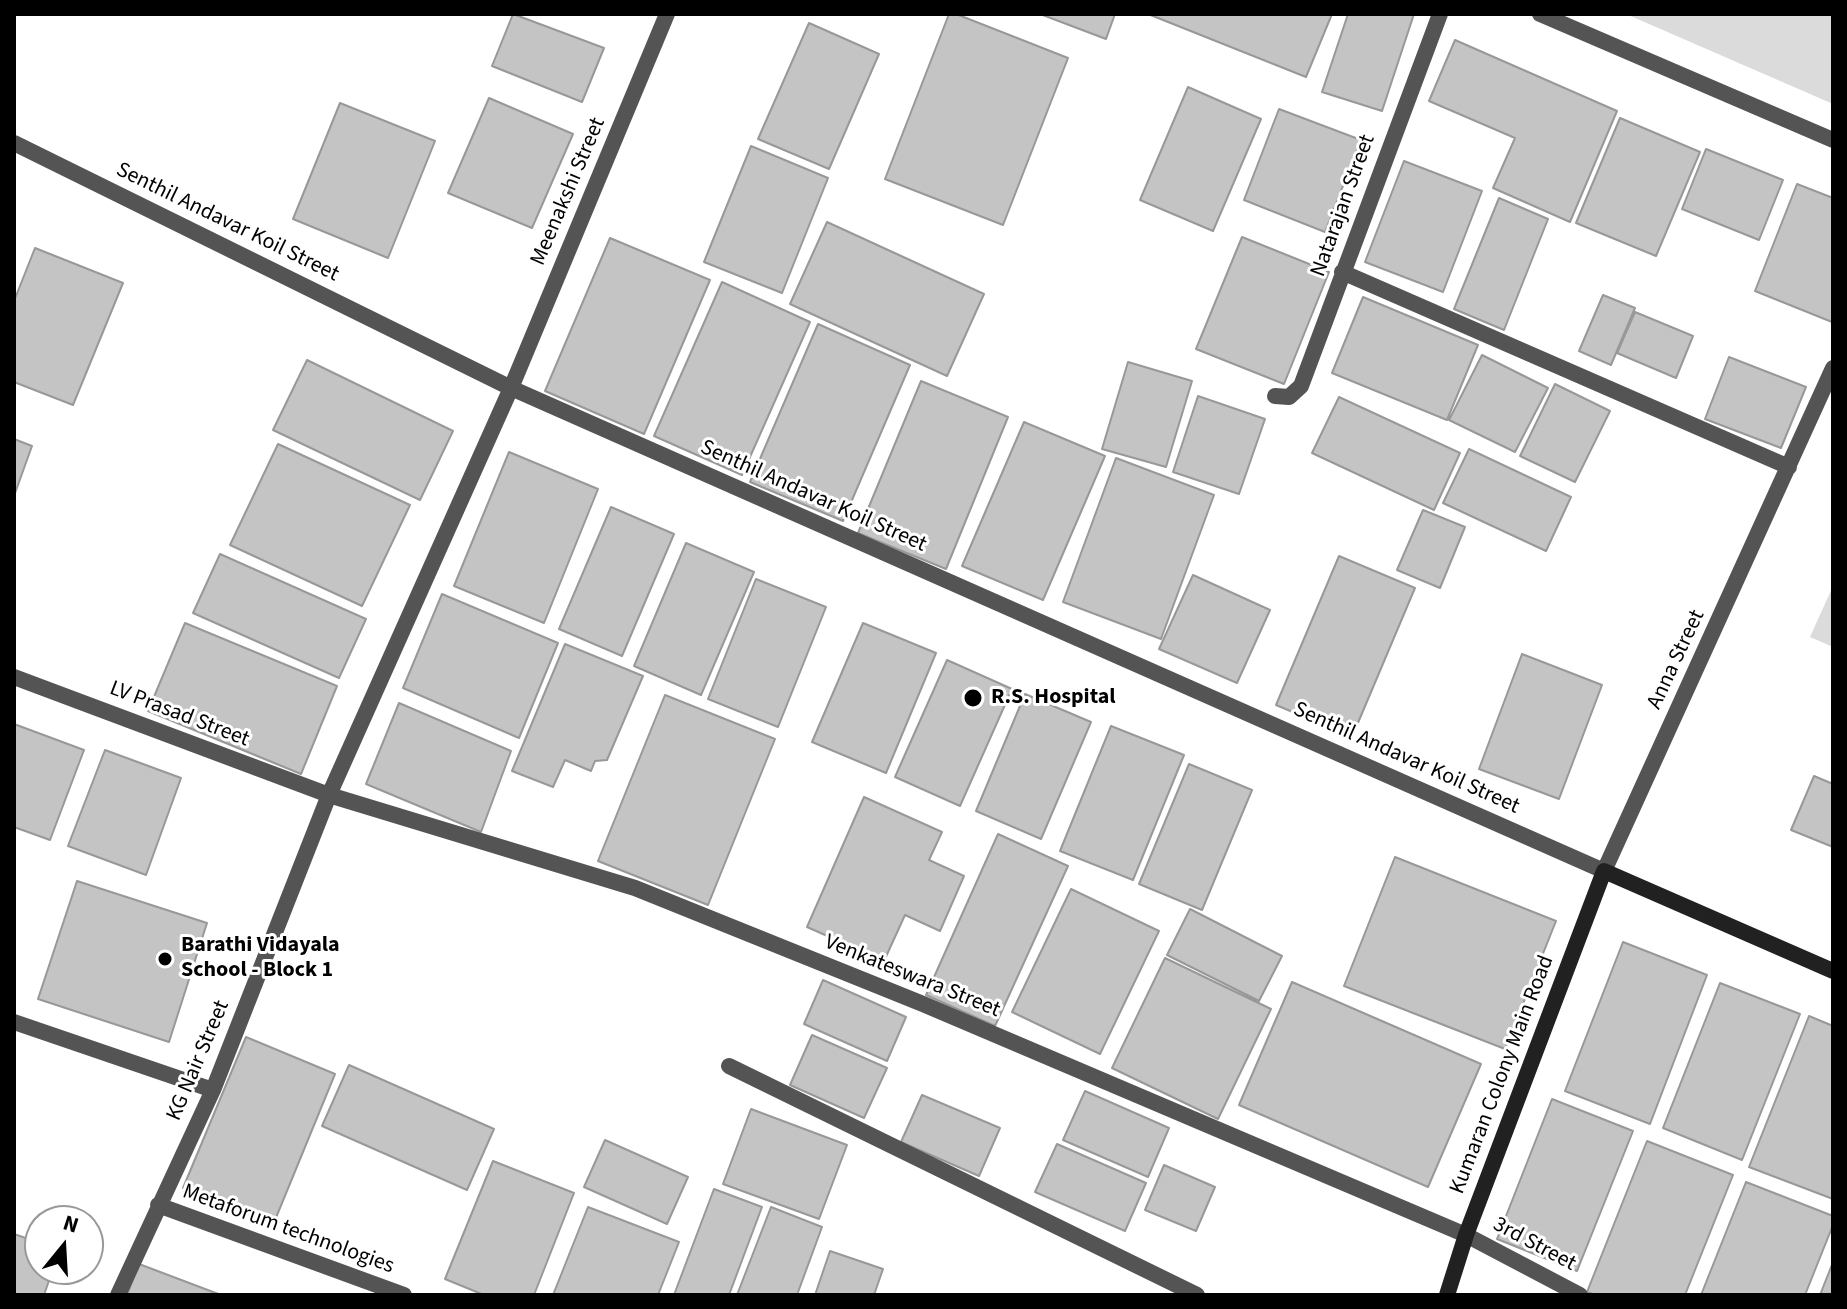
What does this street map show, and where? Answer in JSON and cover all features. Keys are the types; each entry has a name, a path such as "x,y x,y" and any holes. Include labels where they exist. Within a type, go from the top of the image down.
{"street":[{"name":"Meenakshi Street","path":"329,795 511,388 667,14"},
{"name":"Natarajan Street","path":"1275,396 1289,397 1301,386 1440,14"},
{"path":"1540,14 1833,140"},
{"name":"Senthil Andavar Koil Street","path":"14,143 511,388 1604,871"},
{"path":"1342,272 1789,467"},
{"name":"Anna Street","path":"1604,871 1833,368"},
{"name":"LV Prasad Street","path":"14,677 329,795"},
{"name":"KG Nair Street","path":"118,1295 213,1090 329,795"},
{"name":"Venkateswara Street","path":"329,795 635,888 923,1004 1466,1235"},
{"path":"1604,871 1833,971"},
{"name":"Kumaran Colony Main Road","path":"1447,1295 1466,1235 1604,871"},
{"path":"14,1022 213,1090"},
{"path":"729,1066 1197,1295"},
{"name":"Metaforum technologies","path":"158,1205 404,1295"},
{"name":"3rd Street","path":"1466,1235 1580,1295"}],"shaded area":[{"path":"1626,14 1833,14 1833,104"},
{"path":"1833,586 1833,647 1810,637"}],"building":[{"path":"513,14 604,48 582,102 492,66"},
{"path":"949,14 956,14 1068,58 1003,225 885,179"},
{"path":"1040,14 1115,14 1106,39"},
{"path":"1148,14 1332,14 1306,77"},
{"path":"1348,14 1414,14 1382,111 1322,92"},
{"path":"809,23 879,54 829,169 758,139"},
{"path":"1455,40 1617,111 1570,222 1493,188 1515,138 1429,101"},
{"path":"1188,87 1261,119 1213,231 1140,200"},
{"path":"489,98 573,134 532,228 448,193"},
{"path":"340,103 435,141 388,258 293,219"},
{"path":"1279,109 1361,140 1325,232 1244,200"},
{"path":"1620,118 1700,152 1656,256 1576,223"},
{"path":"751,146 828,178 782,293 704,262"},
{"path":"1706,149 1783,180 1759,240 1682,209"},
{"path":"1404,161 1482,191 1443,292 1365,262"},
{"path":"1797,184 1833,198 1832,322 1755,291"},
{"path":"1499,198 1548,219 1504,330 1454,309"},
{"path":"827,222 984,294 947,376 790,304"},
{"path":"1242,237 1329,272 1284,384 1196,349"},
{"path":"610,238 710,280 644,434 545,391"},
{"path":"35,248 123,283 73,405 14,382 14,301"},
{"path":"722,282 810,322 742,475 654,436"},
{"path":"1603,295 1635,308 1611,365 1579,351"},
{"path":"1363,297 1478,345 1447,420 1332,373"},
{"path":"1635,312 1693,336 1676,378 1617,353"},
{"path":"818,324 910,365 843,521 750,482"},
{"path":"1482,355 1548,388 1515,452 1449,420"},
{"path":"1729,357 1806,387 1781,448 1705,419"},
{"path":"307,360 453,431 420,500 273,430"},
{"path":"1128,362 1192,381 1166,467 1102,449"},
{"path":"921,381 1008,417 946,569 858,533"},
{"path":"1555,384 1610,411 1575,482 1520,456"},
{"path":"1198,396 1265,419 1239,494 1173,472"},
{"path":"1339,397 1460,453 1434,510 1312,453"},
{"path":"1024,422 1105,456 1043,600 962,566"},
{"path":"14,439 32,446 14,496"},
{"path":"278,444 410,505 362,606 230,545"},
{"path":"1469,449 1571,497 1546,551 1443,503"},
{"path":"509,452 598,489 544,623 454,586"},
{"path":"1116,458 1214,495 1161,639 1063,602"},
{"path":"611,507 674,534 622,656 559,629"},
{"path":"1423,510 1465,527 1440,588 1397,570"},
{"path":"686,543 754,572 701,695 634,666"},
{"path":"220,554 366,619 339,678 193,613"},
{"path":"1339,556 1415,588 1352,737 1276,705"},
{"path":"1193,575 1270,610 1237,683 1159,649"},
{"path":"756,579 826,607 778,727 708,699"},
{"path":"442,594 558,643 519,738 403,688"},
{"path":"185,623 337,686 301,774 148,711"},
{"path":"863,623 936,653 886,773 812,742"},
{"path":"565,644 643,676 607,760 595,761 591,771 565,760 553,787 512,771"},
{"path":"1522,654 1602,685 1559,799 1479,769"},
{"path":"947,660 1012,689 960,806 895,777"},
{"path":"1025,694 1091,722 1041,839 976,811"},
{"path":"665,695 775,739 708,905 598,861"},
{"path":"399,703 511,751 481,832 366,784"},
{"path":"14,724 84,750 50,840 14,827"},
{"path":"1111,726 1184,755 1133,880 1060,851"},
{"path":"105,750 181,778 146,875 68,846"},
{"path":"1189,764 1252,790 1202,910 1139,884"},
{"path":"1814,776 1833,784 1833,847 1791,830"},
{"path":"864,797 942,832 929,860 964,876 940,931 905,915 884,961 807,927"},
{"path":"998,834 1068,866 995,1026 926,995"},
{"path":"1395,857 1556,921 1505,1049 1344,986"},
{"path":"77,881 207,923 169,1042 38,999"},
{"path":"1071,889 1159,931 1100,1054 1012,1012"},
{"path":"1190,909 1282,956 1259,1001 1167,955"},
{"path":"1623,942 1707,975 1650,1124 1565,1091"},
{"path":"1165,958 1271,1009 1218,1119 1112,1068"},
{"path":"823,980 906,1017 887,1061 804,1024"},
{"path":"1292,982 1481,1064 1428,1187 1239,1105"},
{"path":"1720,983 1800,1014 1742,1160 1663,1128"},
{"path":"1809,1016 1833,1026 1833,1199 1749,1167"},
{"path":"812,1035 887,1068 864,1118 790,1085"},
{"path":"246,1037 335,1074 273,1225 183,1188"},
{"path":"349,1065 494,1129 467,1190 322,1126"},
{"path":"1085,1091 1169,1128 1148,1177 1063,1140"},
{"path":"922,1095 1000,1128 979,1176 901,1142"},
{"path":"1552,1099 1633,1131 1577,1271 1497,1239"},
{"path":"751,1109 847,1145 819,1219 723,1184"},
{"path":"605,1140 688,1177 667,1224 584,1187"},
{"path":"1647,1141 1733,1175 1685,1295 1596,1295 1587,1292"},
{"path":"1057,1144 1146,1183 1125,1231 1035,1192"},
{"path":"493,1161 574,1193 534,1295 484,1295 445,1279"},
{"path":"1164,1165 1215,1187 1196,1231 1145,1210"},
{"path":"1746,1182 1833,1216 1833,1225 1805,1295 1701,1295"},
{"path":"714,1189 762,1207 729,1295 674,1295"},
{"path":"588,1207 679,1242 658,1295 553,1295"},
{"path":"771,1207 822,1227 797,1295 737,1295"},
{"path":"14,1234 24,1237 24,1285 47,1285 44,1295 14,1295"},
{"path":"830,1251 883,1269 874,1295 815,1295"},
{"path":"1833,1262 1833,1295 1820,1295"},
{"path":"139,1264 221,1295 127,1295"}],"place":[{"name":"R.S. Hospital","path":"973,698"},
{"name":"Barathi Vidayala School - Block 1","path":"165,959"}]}
